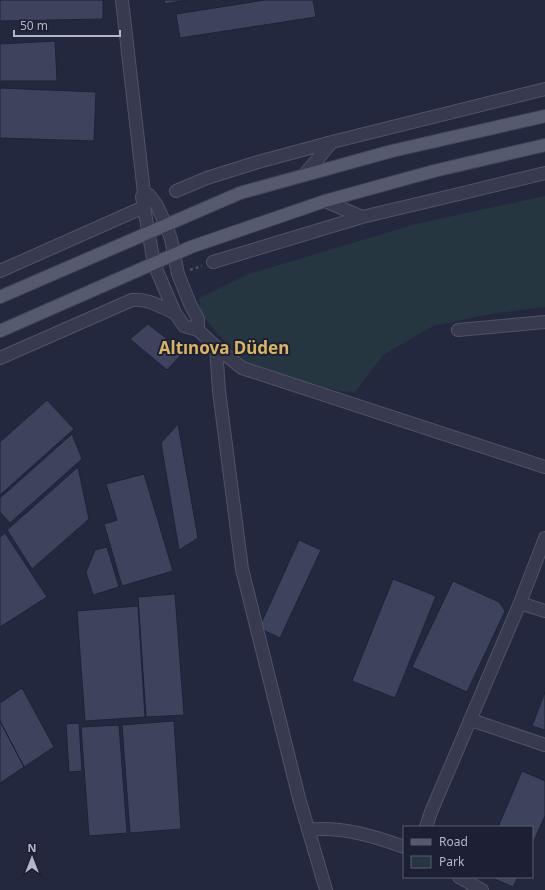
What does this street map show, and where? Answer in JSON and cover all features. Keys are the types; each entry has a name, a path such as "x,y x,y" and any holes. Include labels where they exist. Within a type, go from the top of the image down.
{"main road":[{"path":"0,297 240,193 392,151 545,116"},
{"path":"0,331 191,247 325,201 434,171 545,145"}],"street":[{"path":"122,0 144,193 142,197 148,233 154,264 175,313 184,326 198,330 242,368 545,467"},
{"path":"176,191 207,178 258,162 545,89"},
{"path":"304,176 332,142"},
{"path":"213,262 362,217 545,173"},
{"path":"144,193 149,195 156,204 166,225 171,239 178,274 190,304 198,319 198,330"},
{"path":"325,201 362,217"},
{"path":"0,271 144,207"},
{"path":"0,358 132,300 137,299 147,301 175,313"},
{"path":"458,330 545,322"},
{"path":"216,347 219,390 242,569 299,798 326,890"},
{"path":"426,826 520,603 545,538"},
{"path":"520,603 545,611"},
{"path":"471,720 545,746"},
{"path":"308,830 319,828 351,831 403,847"},
{"path":"461,878 482,890"}],"path":[{"path":"178,274 213,262"}],"green space":[{"path":"545,196 545,307 490,314 433,326 383,355 355,392 339,391 246,366 201,314 199,298 249,274 416,224"}],"building":[{"path":"0,0 103,0 103,19 0,21"},
{"path":"164,0 187,0 165,4"},
{"path":"265,0 313,0 316,17 180,38 176,14"},
{"path":"55,41 57,81 0,81 0,44"},
{"path":"0,88 96,92 94,141 0,138"},
{"path":"148,324 184,352 167,370 130,339"},
{"path":"47,400 74,429 0,495 0,442"},
{"path":"178,424 198,538 179,550 161,443"},
{"path":"72,434 82,459 10,523 0,512 0,498"},
{"path":"78,467 89,519 32,569 7,530"},
{"path":"144,474 173,571 122,586 104,524 117,520 106,484"},
{"path":"5,533 47,597 0,627 0,537"},
{"path":"299,540 321,550 280,638 259,628"},
{"path":"107,547 119,587 93,595 86,572 95,550"},
{"path":"393,579 436,596 395,698 352,681"},
{"path":"453,581 499,602 505,611 467,692 412,667"},
{"path":"175,594 184,715 146,717 138,597"},
{"path":"138,606 145,717 85,721 77,611"},
{"path":"22,688 54,747 24,767 0,721 0,703"},
{"path":"545,692 545,730 532,726"},
{"path":"0,721 24,767 0,783"},
{"path":"174,721 181,829 130,833 122,725"},
{"path":"79,723 82,771 69,772 66,724"},
{"path":"119,725 127,833 89,836 81,727"},
{"path":"522,771 545,781 545,816 533,843 533,826 498,826"},
{"path":"492,878 518,878 513,887"}],"district":[{"name":"Altınova Düden","path":"224,347"}]}
